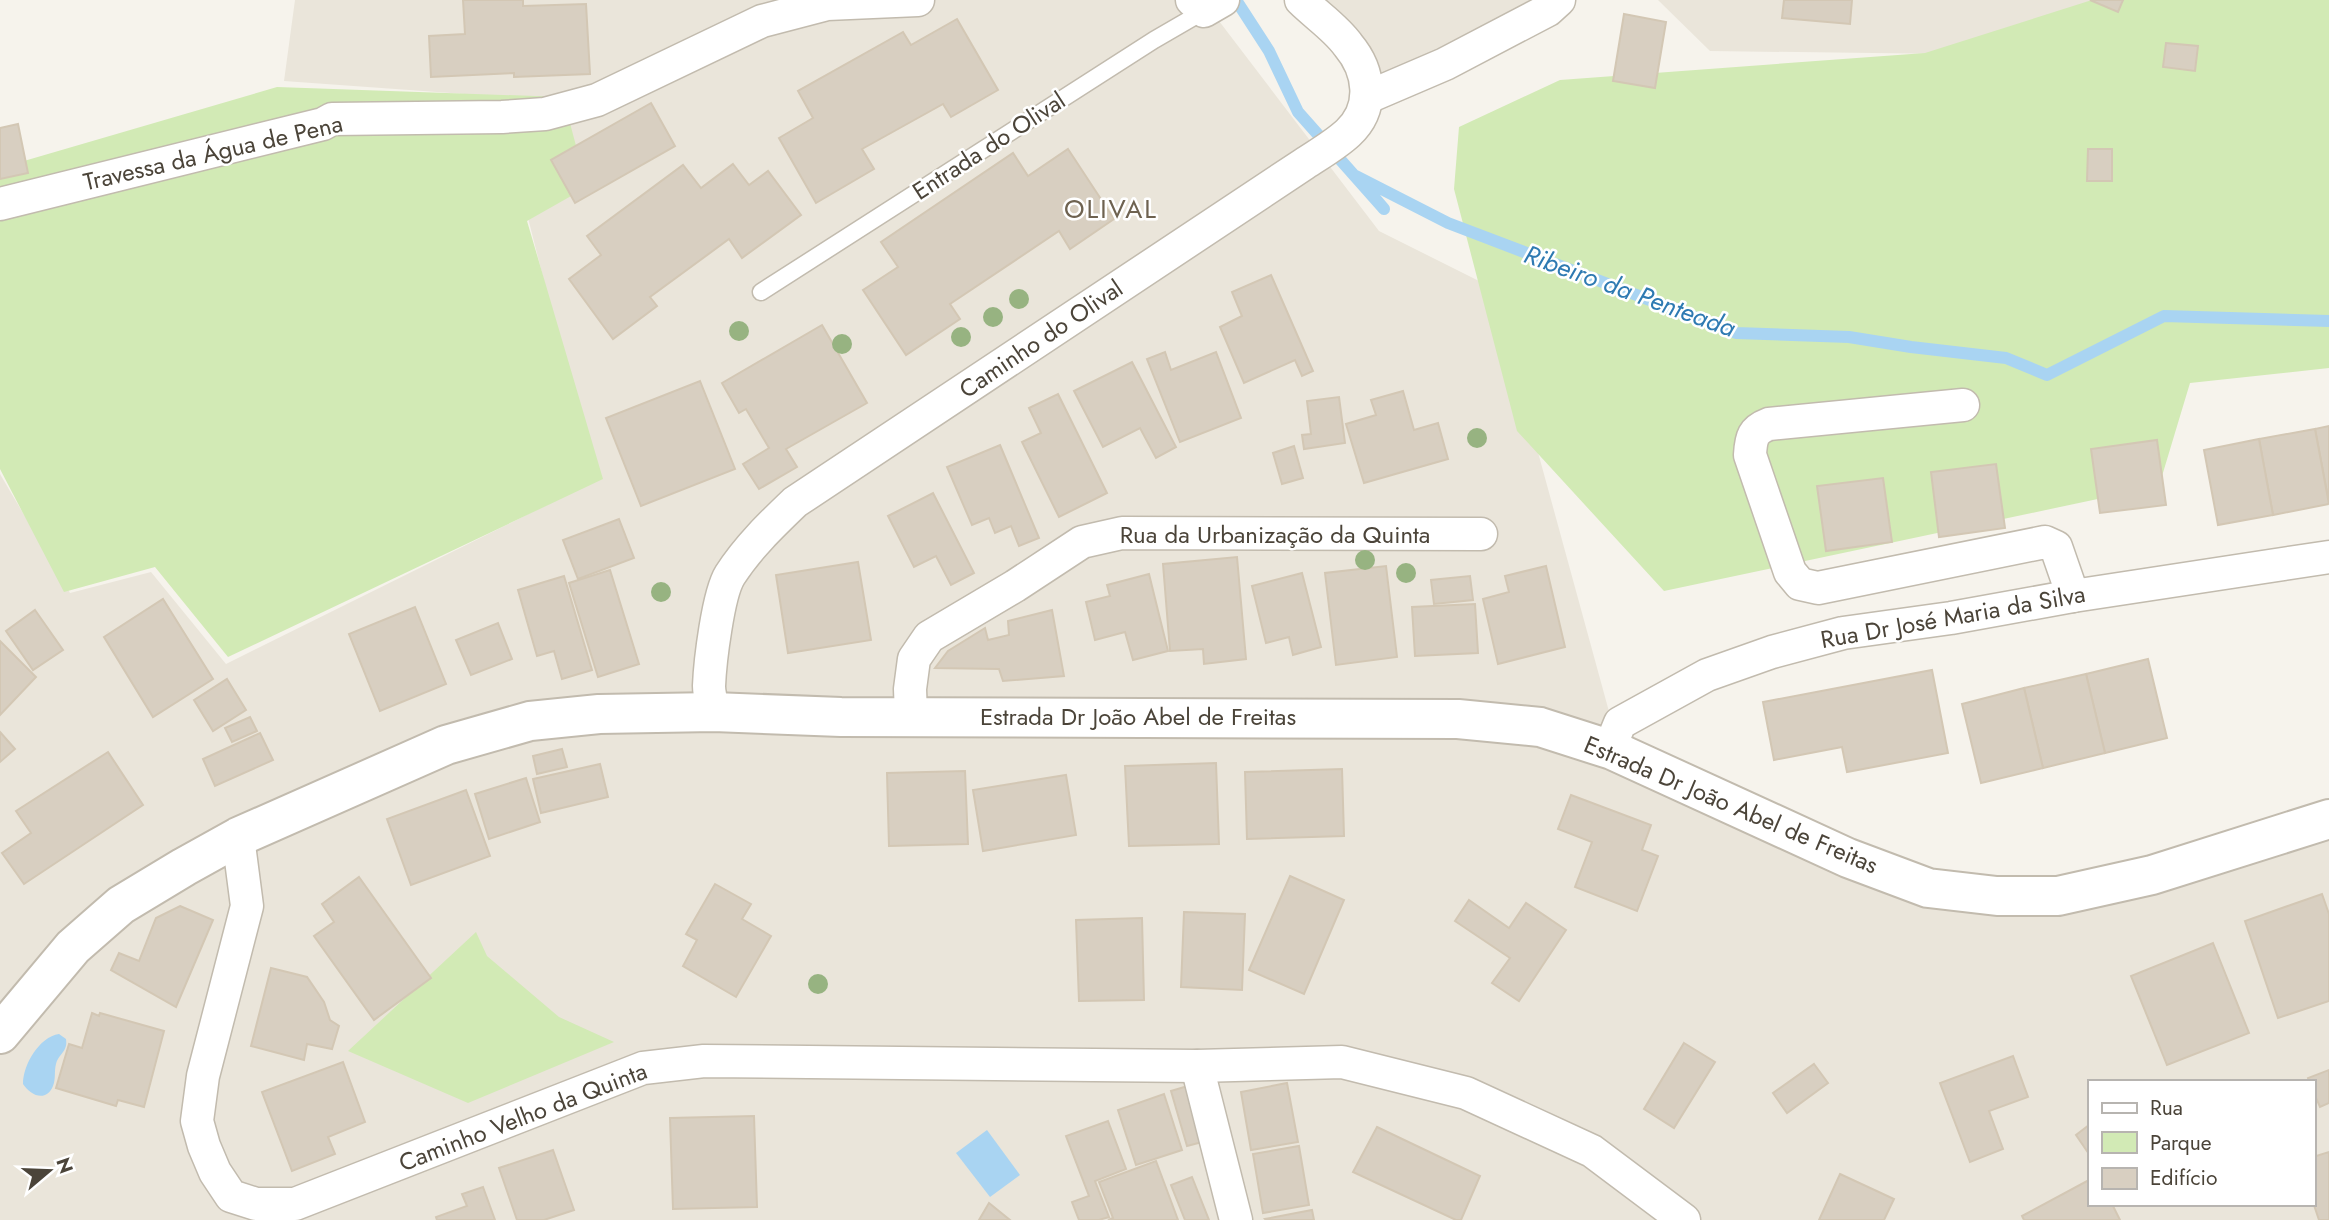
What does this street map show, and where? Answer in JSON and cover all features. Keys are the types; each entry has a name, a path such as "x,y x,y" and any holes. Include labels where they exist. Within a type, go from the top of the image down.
{"street":[{"name":"Travessa da Água de Pena","path":"0,204 332,119 545,114 597,100 762,21 827,4 918,0"},
{"path":"1301,0 1348,45 1363,71 1368,97 1445,64 1548,10 1559,0"},
{"name":"Caminho do Olival","path":"713,712 709,687 717,620 728,578 755,541 794,502 1304,164 1349,132 1361,118 1368,97"},
{"path":"1963,405 1769,424 1756,429 1751,440 1750,455 1790,572 1800,583 1818,588 2045,542 2056,547 2073,596"},
{"name":"Rua da Urbanização da Quinta","path":"911,715 910,689 914,659 929,637 1082,542 1122,533 1481,534"},
{"name":"Rua Dr José Maria da Silva","path":"1612,750 1620,723 1707,675 1772,652 1843,633 2329,557"},
{"name":"Estrada Dr João Abel de Freitas","path":"0,1034 73,947 121,905 238,836 446,745 530,721 599,714 713,712 841,717 911,715 1458,719 1540,727 1612,750 1848,858 1928,888 1997,896 2059,896 2138,878 2329,819"},
{"name":"Caminho Velho da Quinta","path":"238,836 247,906 208,1055 197,1121 215,1172 231,1196 256,1204 295,1204 643,1068 704,1061 1197,1066 1342,1062 1466,1093 1592,1151 1684,1220"},
{"path":"1197,1066 1236,1220"}],"lane":[{"name":"Entrada do Olival","path":"761,292 1206,4"}],"shaded area":[{"path":"295,0 1203,0 1379,231 1493,288 1619,748 1974,908 2329,833 2329,1220 0,1220 0,474 70,593 151,572 226,664 595,481 528,218 563,101 284,81"},
{"path":"1293,0 1559,0 1368,97"},
{"path":"1658,0 2116,0 1950,54 1710,51"}],"green space":[{"path":"2092,0 2329,0 2329,368 2190,383 2159,486 1664,591 1517,431 1454,189 1459,127 1560,80 1925,53"},
{"path":"277,87 563,97 587,187 527,221 603,479 228,657 155,567 64,592 0,469 0,168"},
{"path":"476,932 487,956 559,1017 614,1042 468,1103 348,1051"}],"water":[{"path":"59,1034 66,1039 66,1043 65,1050 56,1064 53,1086 46,1094 38,1096 23,1084 26,1069 39,1046"},
{"path":"987,1130 1020,1175 990,1197 956,1153"}],"building":[{"path":"463,0 523,0 523,6 586,4 590,74 514,77 514,73 431,77 429,36 465,34"},
{"path":"1784,0 1852,0 1850,24 1782,18"},
{"path":"2090,0 2123,0 2118,12"},
{"path":"1624,14 1666,22 1655,88 1613,81"},
{"path":"957,19 998,90 951,117 943,104 862,149 874,169 816,203 779,138 813,118 798,91 903,32 911,45"},
{"path":"2166,43 2198,46 2195,71 2163,67"},
{"path":"651,103 675,146 575,203 551,160"},
{"path":"18,124 28,173 0,179 0,128"},
{"path":"1068,149 1114,219 1070,249 1059,231 950,304 960,319 906,355 863,290 898,267 881,242 1013,153 1028,176"},
{"path":"2088,149 2112,149 2112,181 2087,181"},
{"path":"733,164 749,185 768,171 801,215 742,258 729,239 650,297 657,306 613,339 569,279 601,255 587,236 683,165 701,188"},
{"path":"1271,275 1313,371 1302,376 1295,360 1244,383 1220,327 1242,316 1232,292"},
{"path":"822,325 867,403 786,449 797,467 759,489 743,464 769,448 746,409 739,413 722,383"},
{"path":"1165,352 1171,370 1216,352 1241,418 1180,442 1147,359"},
{"path":"1132,362 1176,447 1156,458 1140,428 1103,447 1074,391"},
{"path":"700,381 735,469 641,506 606,418"},
{"path":"1403,391 1414,430 1438,423 1448,459 1364,483 1346,424 1376,415 1371,400"},
{"path":"1058,394 1107,493 1059,517 1022,442 1041,433 1029,408"},
{"path":"1339,397 1345,443 1304,449 1302,435 1311,434 1307,401"},
{"path":"2329,426 2329,503 2315,429"},
{"path":"2315,429 2329,504 2273,515 2259,439"},
{"path":"2259,439 2273,515 2218,525 2204,450"},
{"path":"2157,440 2166,505 2100,513 2091,449"},
{"path":"1000,445 1039,538 1019,546 1011,526 995,533 989,518 972,525 947,467"},
{"path":"1294,446 1303,478 1282,484 1273,453"},
{"path":"1996,464 2005,528 1939,537 1931,472"},
{"path":"1883,478 1892,542 1826,551 1817,486"},
{"path":"933,493 974,573 951,585 936,556 914,567 888,516"},
{"path":"619,519 634,558 578,579 563,540"},
{"path":"1237,557 1246,659 1204,664 1203,649 1170,651 1163,564"},
{"path":"858,562 871,640 788,653 776,575"},
{"path":"1386,566 1397,657 1336,665 1325,573"},
{"path":"1546,566 1565,647 1498,664 1483,599 1509,592 1505,576"},
{"path":"610,570 639,664 598,677 569,583"},
{"path":"1302,573 1321,647 1293,655 1289,637 1266,643 1252,586"},
{"path":"1149,574 1168,651 1133,660 1125,632 1095,640 1086,602 1110,596 1107,585"},
{"path":"564,576 592,670 562,679 554,651 537,656 518,590"},
{"path":"1470,576 1473,600 1434,604 1431,580"},
{"path":"163,599 213,679 153,717 104,637"},
{"path":"1475,604 1478,653 1415,656 1412,607"},
{"path":"415,607 446,684 380,711 349,634"},
{"path":"35,610 63,650 33,670 6,631"},
{"path":"1052,610 1064,676 1003,681 999,669 935,668 948,651 985,628 988,640 1009,635 1008,621"},
{"path":"498,623 512,659 471,675 456,640"},
{"path":"0,641 36,677 0,715"},
{"path":"2148,659 2167,738 2105,753 2086,674"},
{"path":"1932,670 1948,753 1847,772 1842,747 1774,760 1763,702"},
{"path":"2086,674 2105,753 2043,768 2024,688"},
{"path":"227,679 246,710 213,731 194,700"},
{"path":"2024,688 2043,768 1981,783 1962,704"},
{"path":"250,717 257,731 232,742 225,728"},
{"path":"0,732 15,749 0,762"},
{"path":"260,733 273,760 215,786 203,759"},
{"path":"562,749 567,767 537,774 533,756"},
{"path":"108,752 143,805 24,884 2,853 31,833 16,811"},
{"path":"1216,763 1219,844 1129,846 1125,766"},
{"path":"600,764 608,797 541,813 533,779"},
{"path":"1342,769 1344,836 1247,839 1245,772"},
{"path":"965,771 968,844 889,846 887,773"},
{"path":"1066,775 1076,835 983,851 973,790"},
{"path":"526,778 540,822 489,839 475,794"},
{"path":"466,790 490,856 411,885 387,819"},
{"path":"1571,795 1651,825 1642,850 1658,856 1637,911 1575,887 1592,842 1558,829"},
{"path":"1290,876 1344,900 1304,994 1249,970"},
{"path":"359,877 431,978 374,1020 314,936 334,922 322,904"},
{"path":"715,884 751,904 742,919 771,936 736,997 683,966 697,940 686,934"},
{"path":"2322,894 2329,914 2329,1001 2278,1018 2245,921"},
{"path":"1469,900 1509,928 1526,903 1566,930 1519,1001 1492,983 1510,958 1455,921"},
{"path":"180,906 213,920 176,1007 111,970 119,953 139,961 156,918"},
{"path":"1184,912 1245,914 1242,990 1181,987"},
{"path":"1142,918 1144,1000 1079,1001 1076,920"},
{"path":"2213,943 2249,1033 2167,1065 2131,976"},
{"path":"271,968 307,977 324,1002 330,1020 339,1026 332,1049 307,1044 304,1060 251,1046"},
{"path":"92,1013 164,1031 144,1107 118,1100 116,1106 56,1088 69,1044 82,1048"},
{"path":"1684,1043 1715,1062 1674,1128 1644,1109"},
{"path":"2013,1056 2028,1097 1989,1111 2003,1149 1970,1162 1940,1083"},
{"path":"343,1062 365,1122 328,1137 335,1154 292,1171 262,1092"},
{"path":"1814,1064 1828,1083 1787,1113 1773,1093"},
{"path":"2329,1070 2329,1103 2320,1107 2315,1096 2315,1080 2308,1078"},
{"path":"1287,1083 1298,1142 1251,1150 1241,1092"},
{"path":"1191,1085 1206,1141 1187,1146 1171,1091"},
{"path":"1164,1094 1182,1150 1136,1165 1118,1110"},
{"path":"754,1116 757,1207 673,1209 670,1118"},
{"path":"1108,1121 1126,1169 1095,1181 1109,1217 1079,1220 1072,1202 1089,1196 1066,1136"},
{"path":"2088,1126 2088,1153 2076,1135"},
{"path":"1377,1127 1480,1176 1461,1220 1353,1172"},
{"path":"1299,1146 1309,1205 1263,1213 1253,1154"},
{"path":"553,1150 574,1210 544,1220 517,1220 499,1168"},
{"path":"2329,1152 2329,1220 2319,1220 2314,1206 2315,1156"},
{"path":"1156,1161 1178,1220 1108,1220 1113,1218 1099,1182"},
{"path":"1840,1174 1894,1199 1884,1220 1819,1220"},
{"path":"1192,1177 1209,1220 1185,1220 1171,1185"},
{"path":"2088,1181 2088,1206 2113,1206 2120,1220 2024,1220 2022,1216"},
{"path":"483,1187 495,1220 437,1220 436,1217 467,1206 462,1194"},
{"path":"989,1203 1010,1220 979,1220"},
{"path":"1312,1210 1314,1220 1265,1219"}],"waterway":[{"name":"Ribeiro da Penteada","path":"1236,0 1269,51 1298,112 1384,209 1356,176 1448,223 1736,333 1849,337 2006,358 2047,375 2164,316 2329,321"}],"district":[{"name":"OLIVAL","path":"1111,209"}]}
